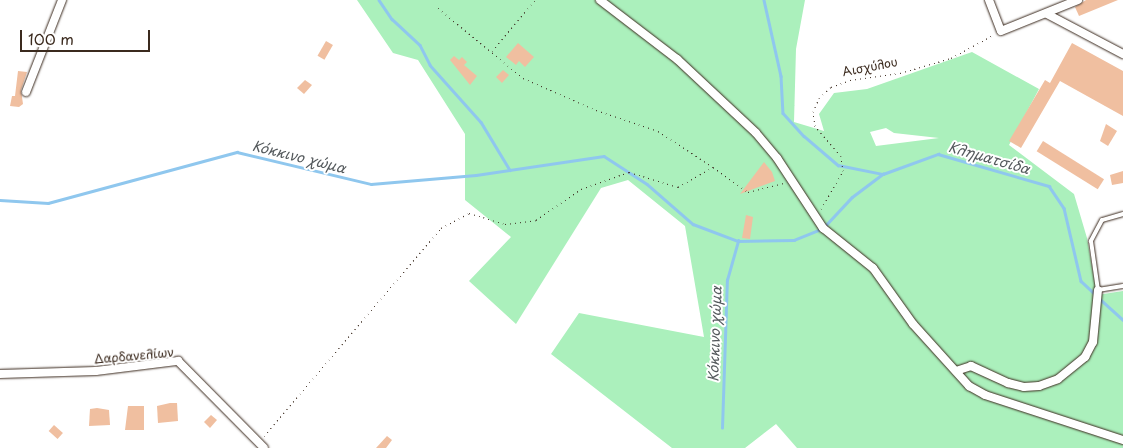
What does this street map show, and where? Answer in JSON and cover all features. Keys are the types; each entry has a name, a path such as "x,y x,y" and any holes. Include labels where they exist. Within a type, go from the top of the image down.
{"street":[{"path":"26,92 62,0"},
{"path":"600,0 677,59 721,98 756,133 792,181 816,219 873,268 913,324 969,386 985,395 1123,440"},
{"path":"989,0 1001,31 1078,0"},
{"path":"1047,14 1123,54"},
{"path":"956,371 971,366 1024,387 1039,386 1058,378 1085,357 1093,342 1098,290"},
{"name":"Δαρδανελίων","path":"0,374 96,371 178,361 261,445"}],"lane":[{"path":"1123,214 1102,220 1091,241 1098,290 1123,286"}],"path":[{"path":"491,52 535,0"},
{"path":"438,8 523,78 596,110 658,131 748,192 792,181"},
{"name":"Αισχύλου","path":"816,219 842,171 840,156 816,126 812,112 819,98 831,87 850,80 900,73 951,58 1001,31"},
{"path":"261,445 441,228 468,213 505,224 536,220 581,189 629,172 678,187 713,168"}],"green space":[{"path":"357,0 805,0 796,49 794,122 824,131 819,114 834,93 867,89 972,52 1039,89 1009,145 1074,194 1087,238 1097,295 1123,291 1123,448 797,448 776,424 745,448 672,448 551,354 579,313 704,337 685,226 628,180 601,188 516,324 469,281 511,237 465,200 465,134 418,60 393,53","holes":["886,128 894,133 939,138 876,146 870,132"]}],"building":[{"path":"1086,0 1118,0 1079,16 1075,7"},
{"path":"326,41 333,45 324,60 318,56"},
{"path":"518,43 534,57 525,67 519,61 516,65 506,57"},
{"path":"1072,43 1123,71 1123,116 1060,81 1021,148 1009,141 1045,80 1050,83"},
{"path":"454,56 459,60 462,57 467,62 464,65 477,76 470,85 450,60"},
{"path":"503,70 509,75 502,83 496,77"},
{"path":"18,71 27,72 21,90 23,104 19,107 10,106 12,96 15,96"},
{"path":"305,80 312,85 304,94 297,88"},
{"path":"1106,124 1117,131 1108,146 1100,141"},
{"path":"1043,141 1104,179 1098,189 1037,151"},
{"path":"764,162 772,172 775,181 740,194"},
{"path":"1123,171 1123,183 1112,185 1110,175"},
{"path":"746,215 753,217 750,239 742,238"},
{"path":"177,403 178,421 158,423 157,406"},
{"path":"128,406 144,406 144,430 125,430"},
{"path":"90,409 109,410 110,425 89,426"},
{"path":"211,415 217,420 210,428 204,422"},
{"path":"54,425 63,433 58,439 49,431"},
{"path":"387,436 392,440 386,448 376,448"}],"waterway":[{"name":"Κόκκινο χώμα","path":"379,0 392,19 420,45 430,65 481,122 510,170"},
{"name":"Κληματσίδα","path":"764,0 781,76 783,113 804,136 838,165 883,174 938,154 1049,186 1064,208 1081,281 1096,295"},
{"name":"Κόκκινο χώμα","path":"0,200 48,203 237,152 371,184 476,175 604,156 647,184 693,224 738,241 794,240 823,228 852,197 883,174"},
{"name":"Κόκκινο χώμα","path":"722,428 727,280 738,241"},
{"name":"Κληματσίδα","path":"1100,299 1123,320"}]}
